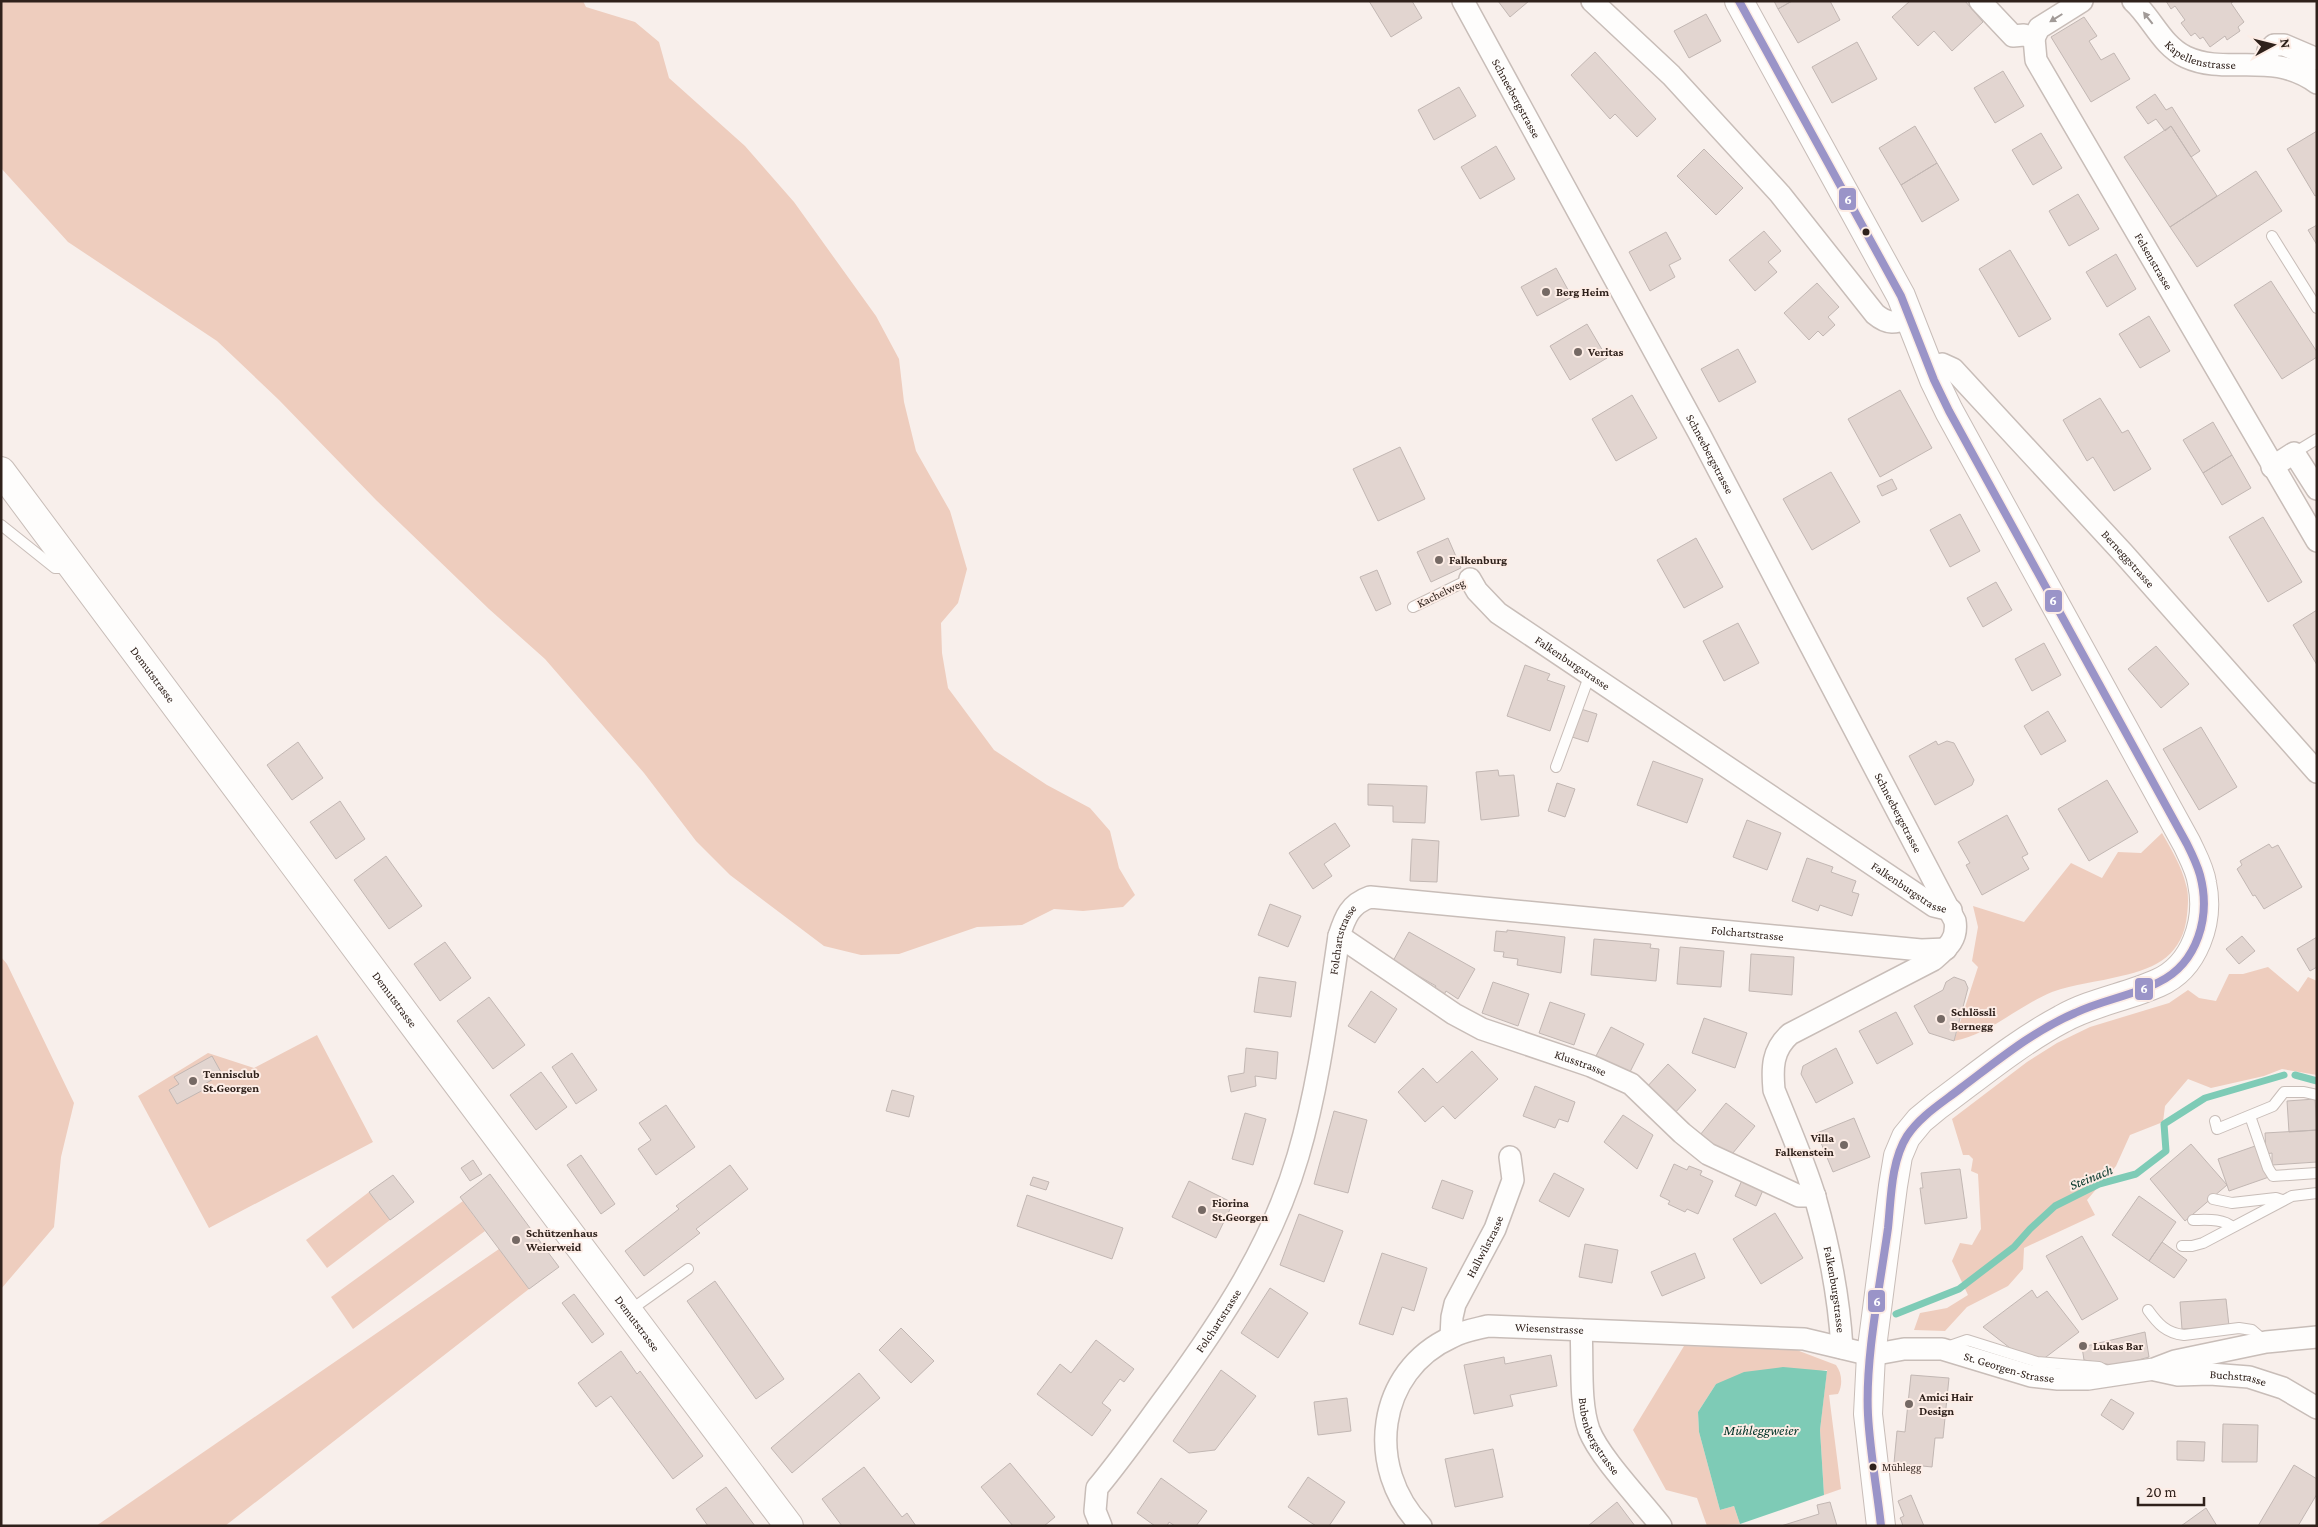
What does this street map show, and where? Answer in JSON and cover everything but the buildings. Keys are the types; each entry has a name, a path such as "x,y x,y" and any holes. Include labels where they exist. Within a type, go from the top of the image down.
{"street":[{"name":"Schneebergstrasse","path":"1462,1 1694,425 1951,910"},
{"path":"1592,1 1671,75 1780,194 1875,314 1888,323 1896,323 1911,318"},
{"path":"1739,1 1875,246 1911,318 1929,368 1949,411 2187,844 2201,877 2205,904 2197,942 2182,964 2168,978 2072,1013 2047,1026 1937,1106 1920,1120 1906,1137 1898,1156 1893,1186 1871,1354 1868,1414 1881,1526"},
{"path":"1980,1 2013,36 2034,38 2039,28 2082,1"},
{"name":"Kapellenstrasse","path":"2133,1 2165,40 2186,57 2211,63 2266,64 2300,73 2317,83"},
{"name":"Felsenstrasse","path":"2034,38 2036,60 2272,467 2317,541"},
{"path":"2266,64 2268,51 2274,45 2284,45 2317,59"},
{"name":"Berneggstrasse","path":"1929,368 1942,364 1953,368 2116,546 2317,772"},
{"path":"2272,467 2294,453 2317,489"},
{"name":"Demutstrasse","path":"1,471 790,1526"},
{"name":"Falkenburgstrasse","path":"1470,579 1476,591 1498,613 1934,906 1951,910 1956,930 1953,942 1946,949 1918,969 1790,1034 1780,1043 1774,1056 1772,1072 1774,1090 1815,1196 1825,1236 1841,1324 1842,1348"},
{"name":"Folchartstrasse","path":"1098,1518 1097,1488 1220,1322 1239,1291 1273,1225 1295,1165 1308,1121 1339,936 1347,913 1352,906 1370,897 1921,950 1946,949"},
{"name":"Klusstrasse","path":"1339,936 1454,1014 1482,1029 1592,1066 1631,1084 1682,1134 1708,1154 1799,1196 1815,1196"},
{"name":"Hallwilstrasse","path":"1451,1337 1455,1304 1488,1244 1512,1180 1510,1157"},
{"name":"Wiesenstrasse","path":"1421,1526 1408,1511 1391,1480 1385,1445 1386,1427 1397,1391 1406,1374 1419,1359 1434,1347 1451,1337 1469,1330 1488,1326 1804,1340 1871,1354"},
{"name":"Bubenbergstrasse","path":"1581,1330 1584,1407 1589,1428 1601,1450 1661,1526"},
{"name":"St. Georgen-Strasse","path":"1871,1354 1904,1349 1942,1349 2031,1376 2081,1379 2154,1369 2175,1361 2266,1342 2317,1337"},
{"name":"Buchstrasse","path":"2154,1369 2178,1375 2210,1374 2249,1377 2283,1388 2317,1408"}],"lane":[{"path":"2272,236 2317,308"},
{"path":"2294,453 2317,439"},
{"path":"1,524 55,568 64,568 71,564"},
{"name":"Kachelweg","path":"1413,607 1470,579"},
{"path":"1556,766 1590,674"},
{"path":"2215,1121 2217,1129 2250,1116 2273,1106 2284,1092 2304,1092 2317,1095"},
{"path":"2250,1116 2268,1168 2273,1176 2317,1173"},
{"path":"2182,1246 2203,1243 2292,1196 2317,1193"},
{"path":"2213,1199 2232,1203 2276,1198 2283,1200"},
{"path":"2193,1220 2212,1220 2229,1224 2232,1227"},
{"path":"628,1311 688,1269"},
{"path":"2148,1310 2158,1324 2174,1334 2184,1335 2239,1328 2252,1330 2266,1342"}],"shaded area":[{"path":"1,1 583,1 586,7 635,22 659,42 669,78 745,146 794,202 876,316 899,359 904,402 916,451 950,511 967,569 958,603 941,623 942,653 948,688 994,750 1047,785 1090,808 1110,831 1119,868 1135,895 1123,907 1083,911 1054,909 1022,925 977,927 899,954 861,955 824,946 730,875 696,841 644,773 545,659 489,609 376,500 279,400 217,341 68,242 1,168"},
{"path":"2162,833 2182,872 2188,896 2185,928 2180,940 2166,957 2146,969 2134,973 2052,992 1980,1032 1954,1041 1978,967 1972,961 1978,927 1973,906 2024,922 2071,863 2102,878 2118,852 2141,853"},
{"path":"1,957 7,964 74,1103 61,1157 54,1227 1,1289"},
{"path":"2268,967 2298,992 2308,977 2317,981 2317,1075 2282,1069 2264,1076 2211,1088 2188,1079 2165,1106 2163,1122 2130,1135 2116,1166 2087,1200 2095,1215 2024,1248 2023,1269 2008,1286 1967,1307 1945,1331 1914,1330 1920,1313 1947,1308 1968,1295 1952,1261 1960,1243 1972,1245 1981,1229 1978,1174 1971,1171 1973,1159 1969,1155 1963,1155 1952,1119 2027,1062 2057,1043 2090,1027 2169,1003 2188,990 2199,998 2216,1001 2229,974 2243,974"},
{"path":"317,1035 373,1142 209,1228 138,1096 208,1053 254,1068"},
{"path":"369,1192 390,1220 327,1268 306,1240"},
{"path":"463,1201 485,1231 353,1329 331,1297"},
{"path":"499,1249 529,1289 225,1526 96,1526"},
{"path":"1684,1346 1794,1349 1836,1365 1841,1375 1841,1387 1838,1394 1829,1395 1841,1489 1824,1495 1820,1430 1827,1370 1716,1384 1698,1412 1699,1432 1720,1510 1734,1506 1740,1524 1707,1526 1697,1498 1666,1490 1633,1430"}],"water":[{"name":"Mühleggweier","path":"1783,1367 1827,1371 1820,1430 1824,1495 1740,1524 1734,1506 1720,1510 1699,1432 1698,1412 1716,1384 1744,1372"}],"waterway":[{"name":"Steinach","path":"1896,1314 1959,1289 2014,1247 2055,1206 2099,1184 2136,1174 2166,1151 2164,1124 2205,1098 2284,1075"},
{"name":"Steinach","path":"2295,1075 2317,1081"}],"transit line":[{"name":"6","path":"1739,1 1901,296 1934,380 1949,411 2187,844 2199,871 2203,891 2204,906 2198,937 2192,951 2172,974 2149,987 2075,1013 2030,1038 1925,1116 1907,1136 1898,1157 1893,1180 1869,1370 1869,1429 1881,1526"}],"place":[{"name":"Berg Heim","path":"1546,292"},
{"name":"Veritas","path":"1578,352"},
{"name":"Falkenburg","path":"1439,560"},
{"name":"Schlössli Bernegg","path":"1941,1019"},
{"name":"Tennisclub St.Georgen","path":"193,1081"},
{"name":"Villa Falkenstein","path":"1844,1145"},
{"name":"Fiorina St.Georgen","path":"1202,1210"},
{"name":"Schützenhaus Weierweid","path":"516,1240"},
{"name":"Lukas Bar","path":"2083,1346"},
{"name":"Amici Hair Design","path":"1909,1404"},
{"name":"Mühlegg","path":"1873,1467"}]}
